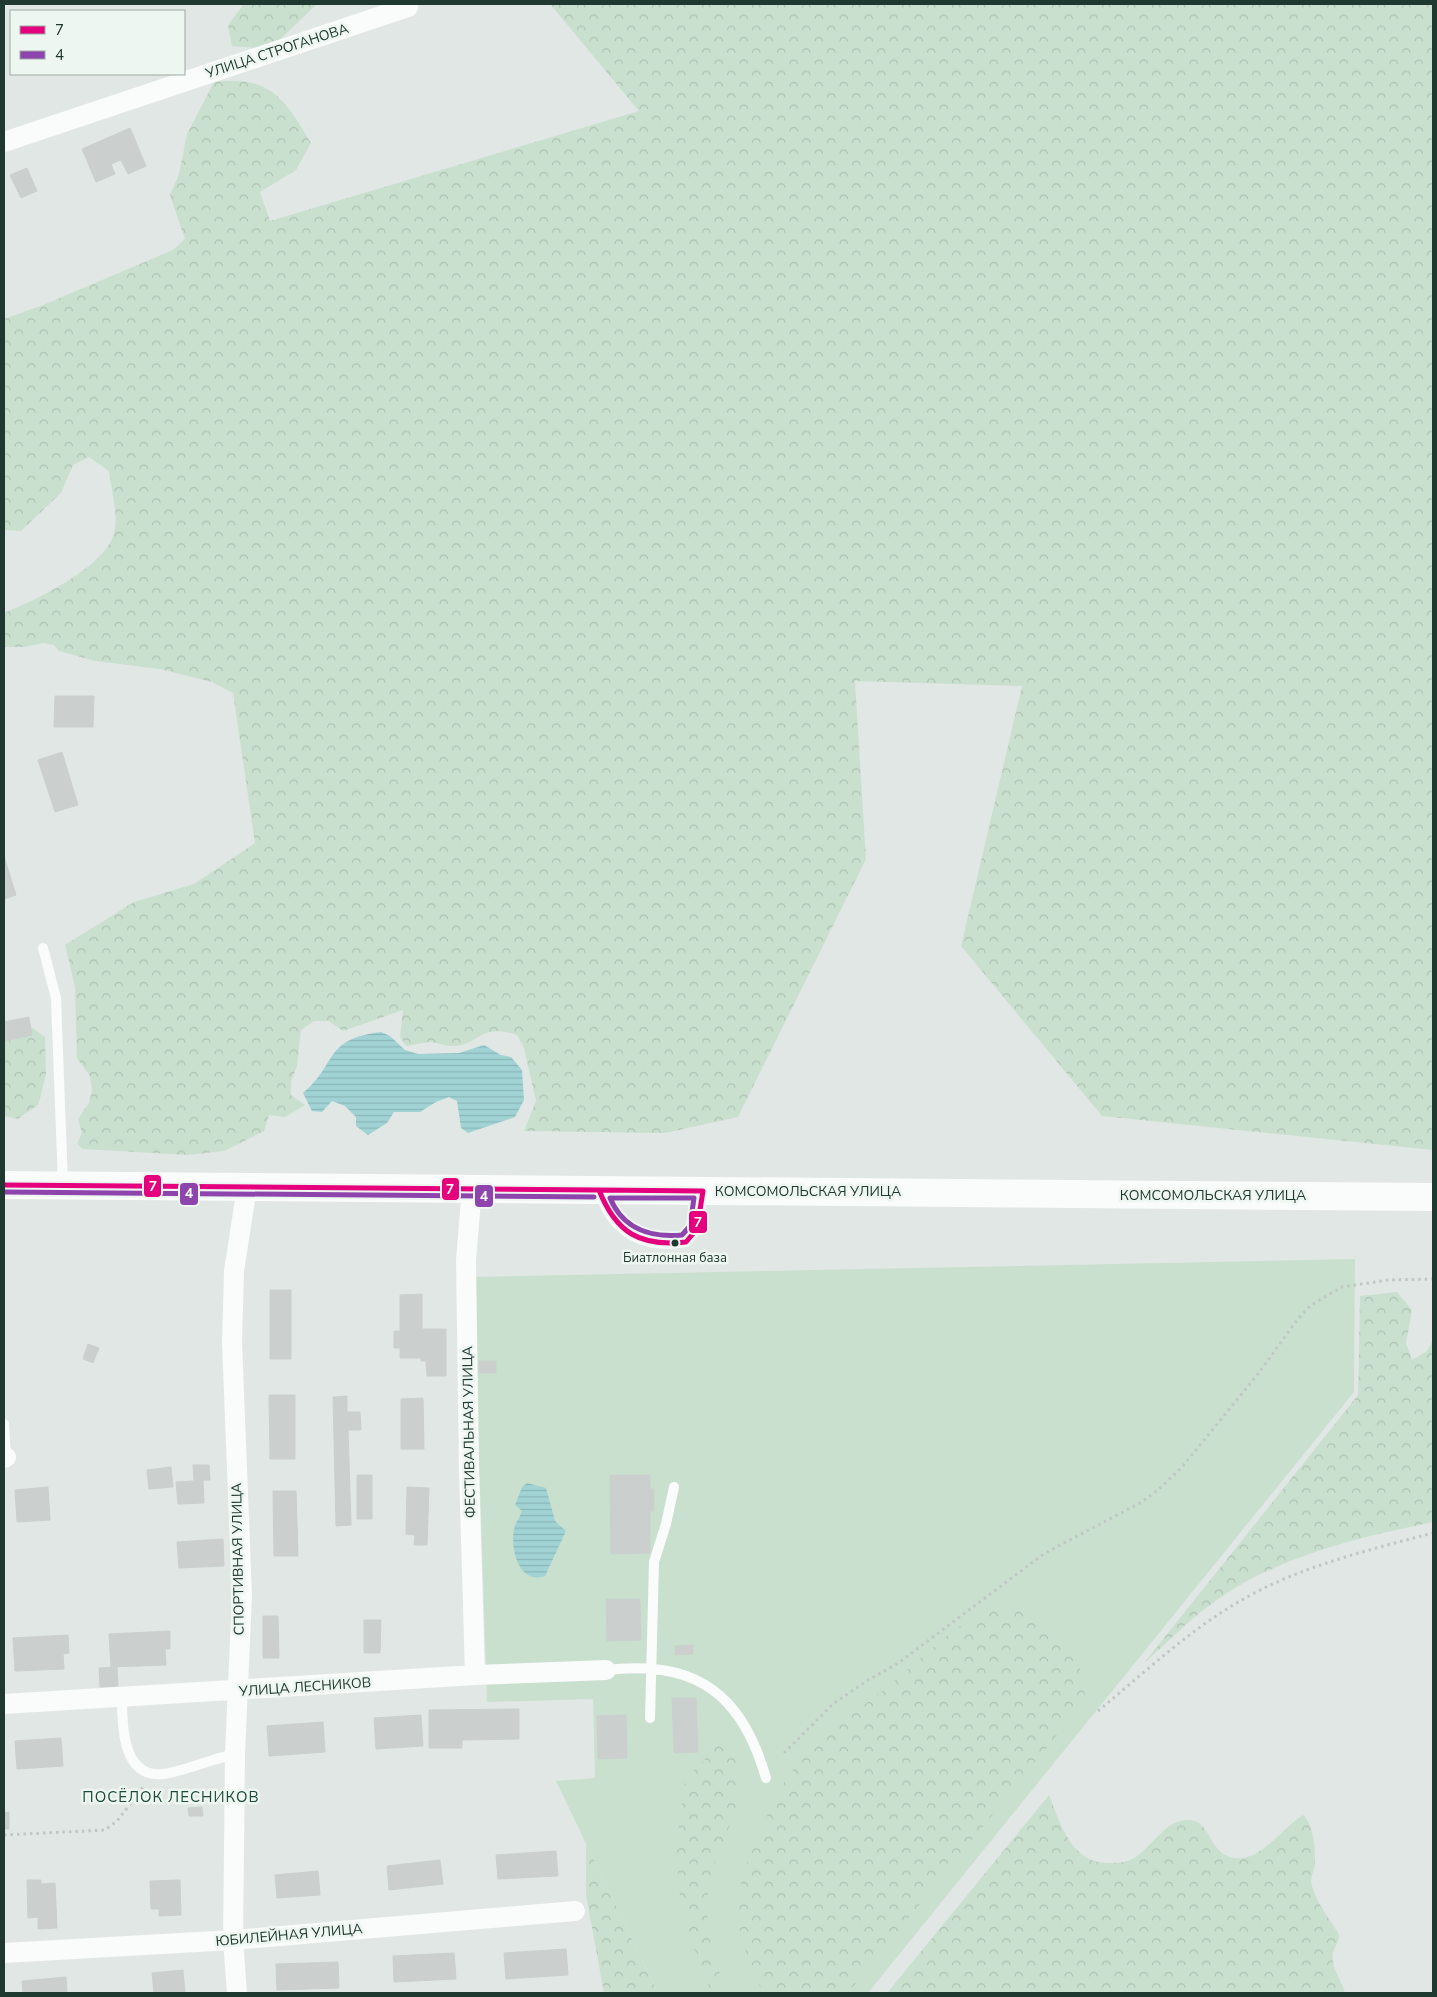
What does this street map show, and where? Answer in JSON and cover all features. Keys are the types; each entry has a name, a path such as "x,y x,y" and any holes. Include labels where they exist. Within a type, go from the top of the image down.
{"main road":[{"name":"КОМСОМОЛЬСКАЯ УЛИЦА","path":"4,1185 1433,1197"}],"street":[{"name":"УЛИЦА СТРОГАНОВА","path":"4,142 408,7"},
{"name":"СПОРТИВНАЯ УЛИЦА","path":"237,1993 233,1940 235,1754 242,1595 232,1342 234,1271 246,1186"},
{"name":"ФЕСТИВАЛЬНАЯ УЛИЦА","path":"472,1188 466,1260 468,1471 476,1675"},
{"name":"УЛИЦА ЛЕСНИКОВ","path":"4,1704 476,1675 606,1670"},
{"name":"ЮБИЛЕЙНАЯ УЛИЦА","path":"4,1953 233,1940 575,1911"}],"lane":[{"path":"43,948 56,998 63,1185"},
{"path":"599,1190 608,1211 622,1230 649,1243 676,1244 686,1242 698,1229 703,1191"},
{"path":"4,1424 5,1458"},
{"path":"650,1718 654,1562 666,1524 674,1486"},
{"path":"606,1670 652,1669 677,1673 700,1681 718,1694 747,1728 766,1778"},
{"path":"122,1698 122,1727 126,1747 135,1762 154,1773 162,1774 178,1771 235,1754"}],"path":[{"path":"784,1753 833,1704 868,1680 897,1664 1045,1552 1140,1503 1158,1490 1182,1467 1311,1305 1342,1288 1388,1280 1433,1278"},
{"path":"1098,1711 1178,1645 1240,1601 1305,1571 1386,1545 1433,1533"},
{"path":"4,1835 105,1830 118,1821 154,1773"}],"green space":[{"path":"244,4 317,4 270,49 232,46 228,25"},
{"path":"550,4 1433,4 1433,1150 1102,1116 961,946 1022,686 855,681 866,859 738,1117 665,1133 524,1131 536,1101 524,1048 517,1035 494,1031 461,1045 448,1046 429,1042 406,1046 400,1037 403,1010 343,1031 329,1021 314,1021 301,1030 297,1066 291,1081 291,1095 305,1105 285,1117 269,1115 264,1131 224,1151 188,1155 83,1149 77,1144 82,1133 78,1119 89,1103 92,1091 90,1076 77,1058 75,987 65,945 134,902 194,884 255,843 233,693 212,682 160,669 95,661 59,651 54,645 43,643 24,647 4,647 4,613 50,591 84,570 108,546 114,533 116,518 109,471 89,457 73,465 61,493 21,531 4,530 4,319 43,305 173,250 185,239 170,195 179,174 187,134 214,82 249,82 274,93 293,114 311,143 296,170 260,192 270,221 639,111"},
{"path":"31,1027 45,1037 46,1075 38,1105 18,1119 4,1116 4,1041 32,1035"},
{"path":"1355,1259 1354,1392 868,1993 658,1993 556,1781 595,1778 593,1699 487,1702 473,1277"},
{"path":"1397,1292 1412,1310 1406,1343 1412,1360 1427,1351 1433,1340 1433,1522 1346,1543 1288,1562 1261,1574 1235,1588 1210,1605 1144,1663 1358,1395 1360,1296"},
{"path":"987,1609 1018,1611 1035,1621 1055,1638 1073,1658 1083,1675 1085,1685 1084,1702 848,1993 763,1993 743,1943 739,1925 738,1903 748,1862 778,1792 810,1751 822,1740 947,1636"},
{"path":"719,1729 736,1763 739,1779 739,1796 735,1812 711,1876 707,1907 711,1944 727,1993 710,1993 707,1977 691,1942 679,1891 676,1849 685,1782 704,1761"},
{"path":"1049,1795 1069,1840 1077,1850 1097,1862 1110,1863 1130,1860 1142,1852 1172,1824 1187,1820 1201,1824 1217,1848 1230,1857 1250,1856 1270,1844 1303,1815 1310,1825 1314,1844 1315,1863 1311,1879 1312,1886 1320,1905 1339,1934 1333,1959 1335,1970 1345,1993 887,1993"},
{"path":"586,1843 658,1993 604,1993 586,1895"}],"water":[{"path":"381,1032 390,1036 405,1050 418,1054 459,1053 484,1045 501,1055 511,1057 522,1070 524,1100 515,1117 468,1133 461,1128 457,1101 449,1097 436,1102 420,1112 394,1112 387,1123 368,1135 356,1126 356,1117 345,1106 332,1101 322,1112 312,1111 303,1093 322,1072 333,1054 349,1040 362,1035"},
{"path":"527,1483 546,1488 555,1521 566,1531 545,1576 536,1577 529,1575 518,1563 515,1555 514,1529 522,1511 515,1505 522,1487"}],"building":[{"path":"130,128 146,166 128,174 121,160 111,164 115,174 96,182 82,149"},
{"path":"27,168 37,191 21,198 10,175"},
{"path":"55,696 94,696 93,727 54,727"},
{"path":"62,752 78,805 55,812 38,760"},
{"path":"4,856 16,895 4,899"},
{"path":"29,1017 32,1035 4,1041 4,1022"},
{"path":"270,1290 291,1290 291,1359 270,1359"},
{"path":"422,1294 422,1329 446,1329 446,1376 427,1376 426,1361 421,1361 421,1358 400,1358 400,1348 394,1348 394,1331 400,1331 400,1295"},
{"path":"88,1344 99,1348 93,1363 83,1359"},
{"path":"479,1361 496,1361 496,1373 479,1373"},
{"path":"269,1395 295,1395 295,1459 270,1459"},
{"path":"347,1396 347,1412 360,1412 361,1430 348,1430 351,1525 336,1526 333,1397"},
{"path":"423,1398 424,1449 401,1449 401,1399"},
{"path":"193,1465 209,1465 210,1480 203,1480 204,1503 178,1504 176,1482 194,1481"},
{"path":"171,1467 173,1487 149,1489 147,1470"},
{"path":"357,1475 372,1475 372,1519 357,1519"},
{"path":"610,1475 650,1475 650,1489 654,1489 654,1511 650,1511 650,1553 611,1554"},
{"path":"48,1487 50,1520 17,1522 15,1490"},
{"path":"407,1487 429,1488 427,1545 414,1545 415,1535 406,1534"},
{"path":"273,1491 296,1491 298,1556 274,1556"},
{"path":"223,1539 224,1566 179,1568 177,1542"},
{"path":"606,1599 640,1599 641,1640 607,1641"},
{"path":"263,1616 278,1616 279,1658 263,1658"},
{"path":"364,1620 381,1620 380,1653 364,1653"},
{"path":"170,1631 170,1649 165,1649 166,1665 111,1667 109,1634"},
{"path":"68,1635 69,1653 63,1654 64,1669 15,1671 13,1638"},
{"path":"693,1645 693,1654 675,1655 675,1646"},
{"path":"117,1667 118,1686 100,1687 99,1668"},
{"path":"672,1698 696,1698 698,1752 674,1753"},
{"path":"519,1709 519,1739 462,1740 462,1748 429,1748 429,1710"},
{"path":"421,1715 423,1746 376,1749 374,1718"},
{"path":"626,1715 627,1758 598,1759 597,1716"},
{"path":"323,1722 325,1752 269,1756 267,1726"},
{"path":"61,1738 63,1766 17,1769 15,1741"},
{"path":"202,1807 203,1816 189,1816 188,1808"},
{"path":"9,1812 9,1829 4,1829 4,1813"},
{"path":"556,1851 558,1876 498,1879 496,1855"},
{"path":"440,1860 443,1884 389,1890 387,1866"},
{"path":"318,1871 320,1895 277,1898 275,1875"},
{"path":"27,1880 41,1880 41,1884 55,1883 57,1928 38,1929 38,1917 28,1918"},
{"path":"180,1880 181,1915 159,1916 159,1909 151,1909 150,1881"},
{"path":"566,1949 568,1975 506,1979 504,1953"},
{"path":"454,1953 456,1979 394,1982 393,1956"},
{"path":"338,1962 339,1988 277,1990 276,1964"},
{"path":"183,1970 185,1993 154,1993 152,1973"},
{"path":"66,1977 67,1993 23,1993 22,1981"}],"transit line":[{"name":"7","path":"4,1185 599,1190"},
{"name":"7","path":"599,1190 703,1191 697,1229 686,1242 655,1242 643,1239 622,1227 613,1217 599,1190"},
{"name":"4","path":"4,1192 594,1197"},
{"name":"4","path":"610,1198 694,1198 690,1226 682,1235 671,1236 649,1233 630,1224 622,1217 610,1198"}],"place":[{"name":"Биатлонная база","path":"675,1243"}],"district":[{"name":"ПОСЁЛОК ЛЕСНИКОВ","path":"171,1797"}]}
